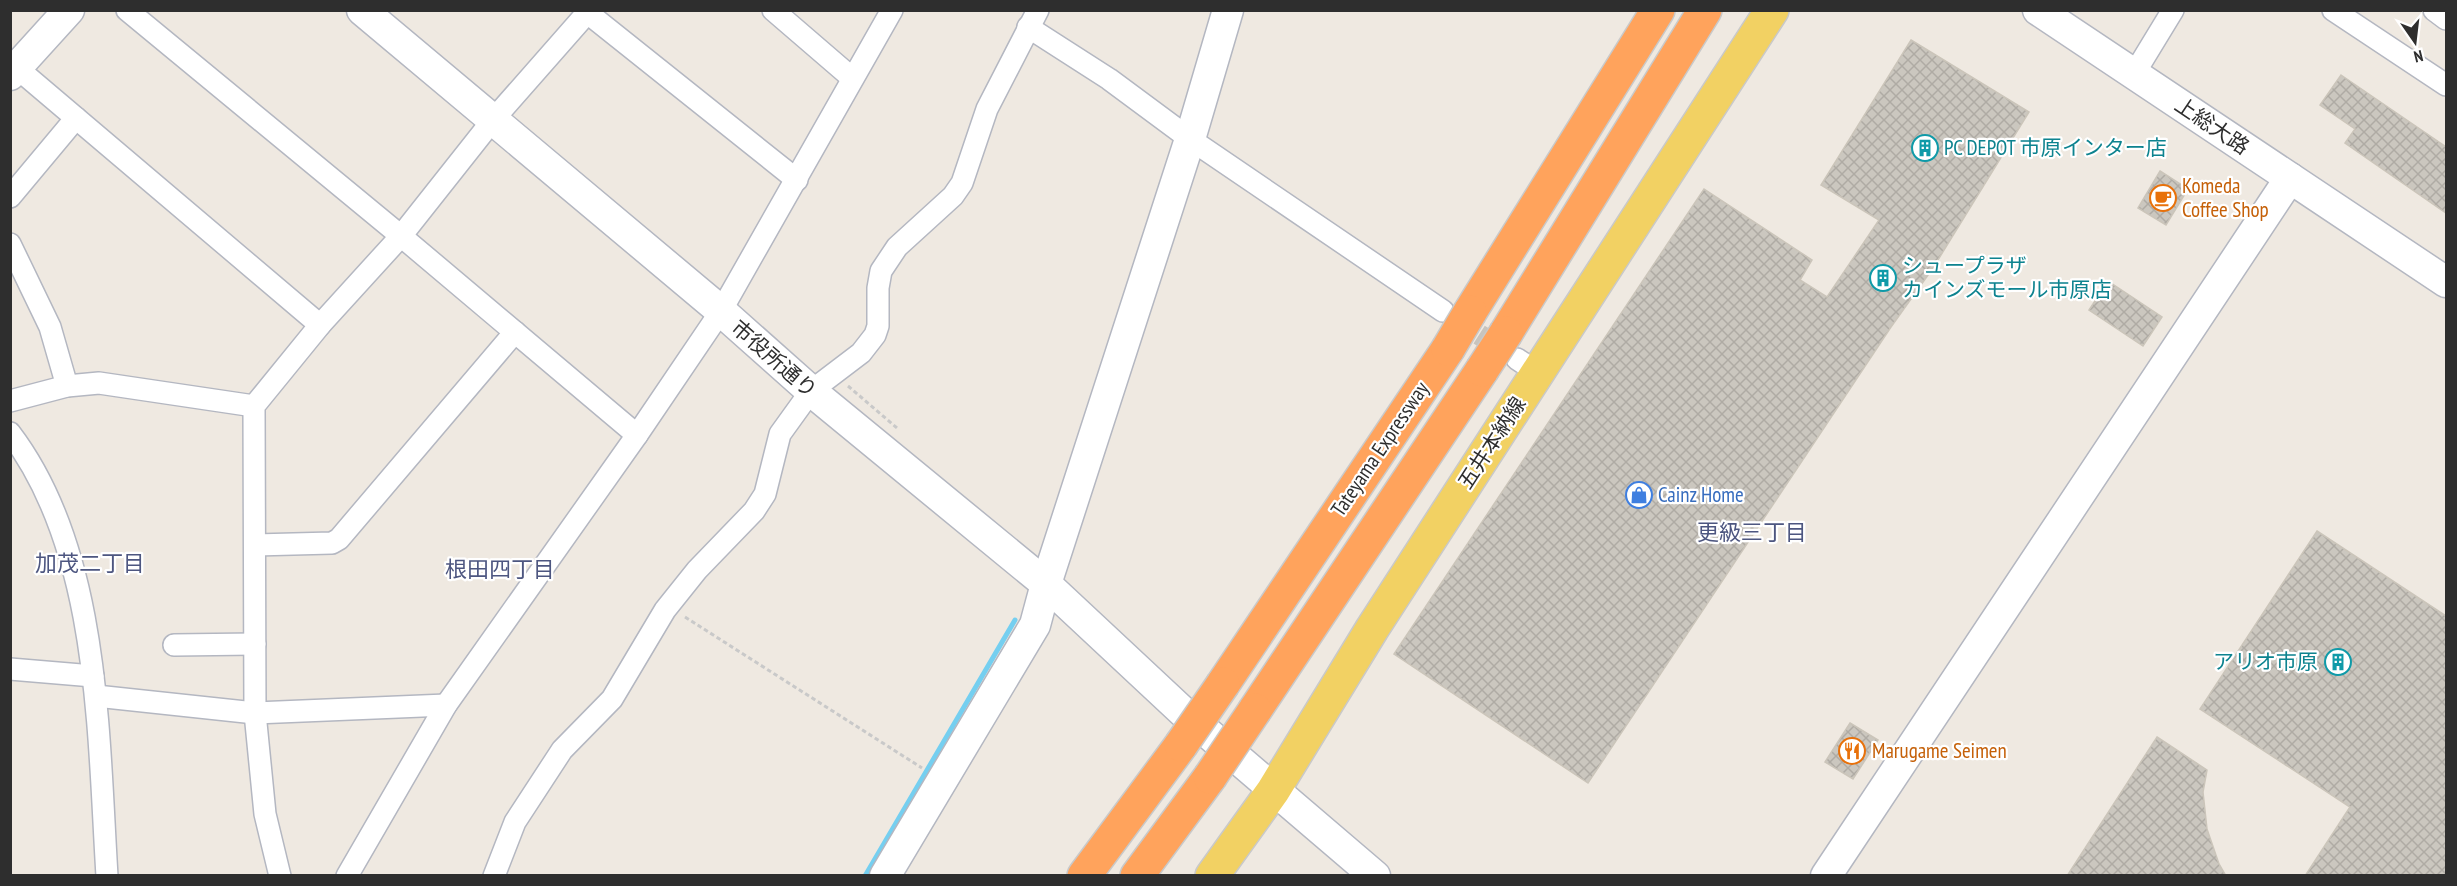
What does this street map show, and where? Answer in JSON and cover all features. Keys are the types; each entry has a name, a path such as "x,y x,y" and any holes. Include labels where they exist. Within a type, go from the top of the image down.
{"highway":[{"name":"Tateyama Expressway","path":"1084,876 1181,745 1448,349 1456,311 1658,10"},
{"name":"Tateyama Expressway","path":"1137,876 1210,777 1482,370 1520,355 1705,10"}],"main road":[{"name":"五井本納線","path":"1212,876 1273,790 1372,629 1520,355 1772,10"}],"street":[{"path":"69,10 14,72 76,118 320,325"},
{"path":"127,10 637,435"},
{"name":"市役所通り","path":"362,10 721,311 811,392 1046,584 1182,711 1273,790"},
{"path":"773,10 852,78"},
{"path":"347,876 446,705 637,435 721,311 892,10"},
{"path":"885,876 1035,625 1046,584 1190,139 1228,10"},
{"name":"上総大路","path":"2038,10 2446,282"},
{"path":"2134,74 2173,10"},
{"path":"2333,10 2446,85"},
{"path":"2434,10 2446,19"},
{"path":"280,876 265,814 255,713 254,406 320,325 401,236 492,121 585,12 796,180"},
{"path":"494,876 515,822 562,750 612,699 669,606 697,570 754,511 765,494 780,434 811,392 861,353 875,335 878,326 878,288 882,272 897,247 953,196 962,183 987,109 1033,19 1190,139 1456,311"},
{"path":"10,197 76,118"},
{"path":"1826,876 2290,178"},
{"path":"10,244 50,327 67,386"},
{"path":"255,544 332,543 339,539 515,332"},
{"path":"10,400 67,386 99,383 254,406"},
{"path":"10,433 29,457 73,562 94,686 107,876"},
{"path":"174,645 255,644"},
{"path":"10,669 94,686 255,713 446,705"},
{"path":"1273,790 1376,876"}],"path":[{"path":"848,386 901,432"},
{"path":"669,606 942,781"}],"building":[{"name":"Cainz Home","path":"1911,40 2029,112 1933,268 1891,327 1588,783 1394,654 1704,189 1812,260 1800,280 1827,297 1879,220 1821,185"},
{"path":"2341,75 2446,147 2446,213 2345,143 2355,129 2320,105"},
{"name":"Komeda Coffee Shop","path":"2160,171 2188,189 2166,225 2138,208"},
{"path":"2108,281 2162,317 2143,346 2089,310"},
{"name":"アリオ市原","path":"2317,531 2446,616 2446,876 2305,876 2350,807 2200,709"},
{"name":"Marugame Seimen","path":"1850,723 1878,740 1853,779 1825,762"},
{"path":"2157,737 2207,770 2203,792 2207,829 2219,864 2226,876 2067,876"}],"waterway":[{"path":"865,876 1015,620"}],"tunnel":[{"path":"1453,318 1508,353"}],"place":[{"name":"PC DEPOT 市原インター店","path":"1925,148"},
{"name":"Komeda Coffee Shop","path":"2163,198"},
{"name":"シュープラザ カインズモール市原店","path":"1883,278"},
{"name":"Cainz Home","path":"1639,495"},
{"name":"アリオ市原","path":"2338,662"},
{"name":"Marugame Seimen","path":"1852,751"}],"district":[{"name":"更級三丁目","path":"1752,532"},
{"name":"加茂二丁目","path":"90,563"},
{"name":"根田四丁目","path":"500,569"}]}
